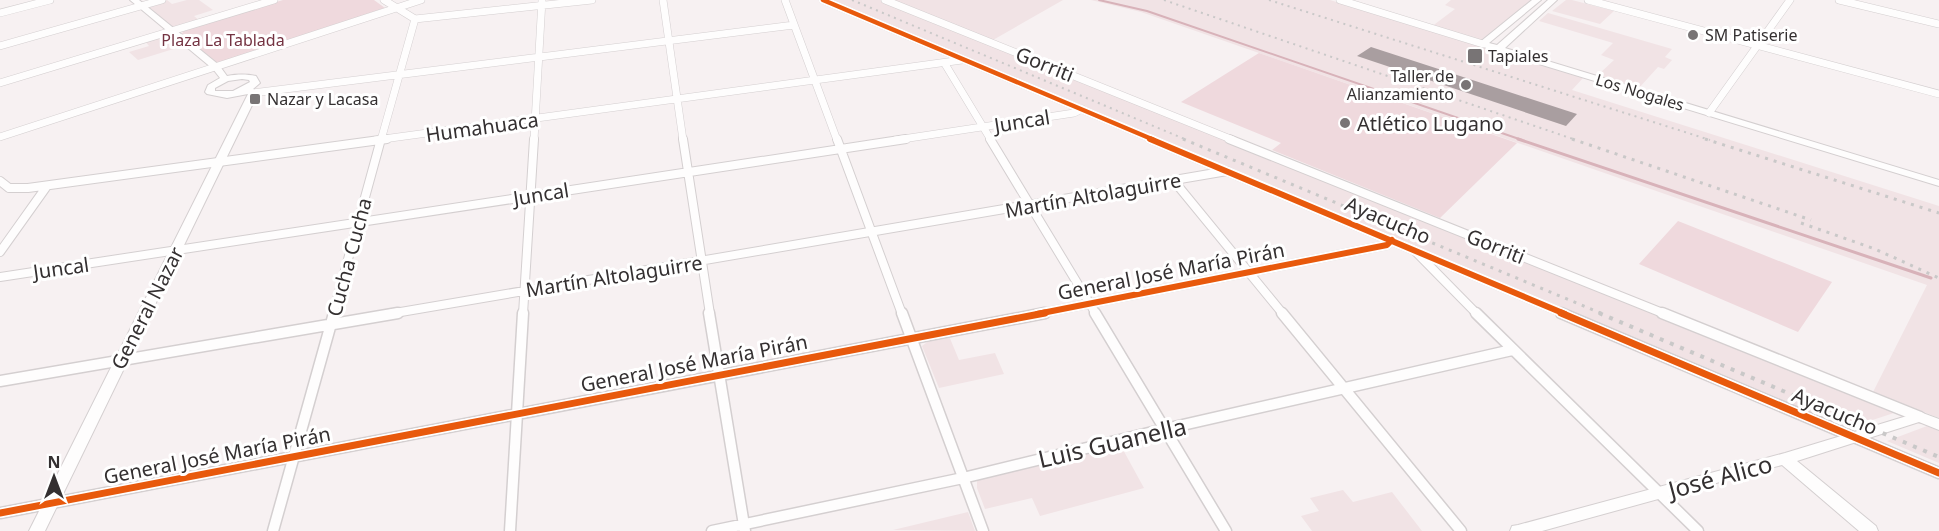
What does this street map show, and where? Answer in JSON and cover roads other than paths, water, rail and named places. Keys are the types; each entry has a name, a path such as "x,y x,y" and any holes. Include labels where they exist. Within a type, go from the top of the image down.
{"street":[{"path":"0,13 50,0"},
{"path":"0,46 138,3 162,0"},
{"path":"0,83 274,0"},
{"path":"384,0 415,19 542,3 592,0"},
{"path":"0,137 421,0"},
{"path":"663,0 701,261 744,527"},
{"path":"785,0 983,531"},
{"name":"Ayacucho","path":"822,0 1939,473"},
{"name":"Gorriti","path":"885,0 1939,425"},
{"name":"Los Nogales","path":"1340,0 1939,183"},
{"path":"1484,44 1537,0"},
{"path":"1498,49 1553,0"},
{"path":"1588,0 1939,94"},
{"path":"1709,113 1790,0"},
{"path":"1839,0 1939,24"},
{"path":"138,3 216,67 225,79"},
{"path":"510,531 515,414 542,3"},
{"name":"Cucha Cucha","path":"273,531 295,457 379,141 415,19"},
{"path":"250,91 255,83 253,78 242,76 225,79 211,87 210,92 225,95 794,25"},
{"name":"Humahuaca","path":"1,183 15,189 47,186 816,82 962,60"},
{"path":"945,64 1226,531"},
{"name":"General Nazar","path":"37,531 220,162 250,91"},
{"name":"Juncal","path":"0,277 1074,113 1082,109"},
{"name":"Martín Altolaguirre","path":"0,381 1227,171"},
{"path":"1174,181 1461,531"},
{"path":"0,252 47,186"},
{"name":"General José María Pirán","path":"0,513 1091,304 1387,245 1392,240"},
{"path":"1413,249 1512,350 1698,531"},
{"name":"Luis Guanella","path":"712,531 744,527 963,478 1165,429 1512,350"},
{"name":"José Alico","path":"1518,531 1785,459 1920,417"},
{"path":"1785,459 1870,531"}],"waterway":[{"path":"1099,0 1147,11 1522,140"},
{"path":"1518,139 1931,278"}],"railway":[{"path":"852,0 1187,140"},
{"path":"1164,0 1576,140"},
{"path":"1269,0 1710,140"},
{"path":"1183,139 1603,314"},
{"path":"1572,139 1811,220"},
{"path":"1705,139 1939,213"},
{"path":"1801,223 1875,249 1939,278"},
{"path":"1599,313 1939,457"}],"place":[{"name":"SM Patiserie","path":"1693,35"},
{"name":"Tapiales","path":"1475,56"},
{"name":"Taller de Alianzamiento","path":"1466,85"},
{"name":"Nazar y Lacasa","path":"255,99"},
{"name":"Atlético Lugano","path":"1345,123"}],"park label":[{"name":"Plaza La Tablada","path":"223,40"}]}
